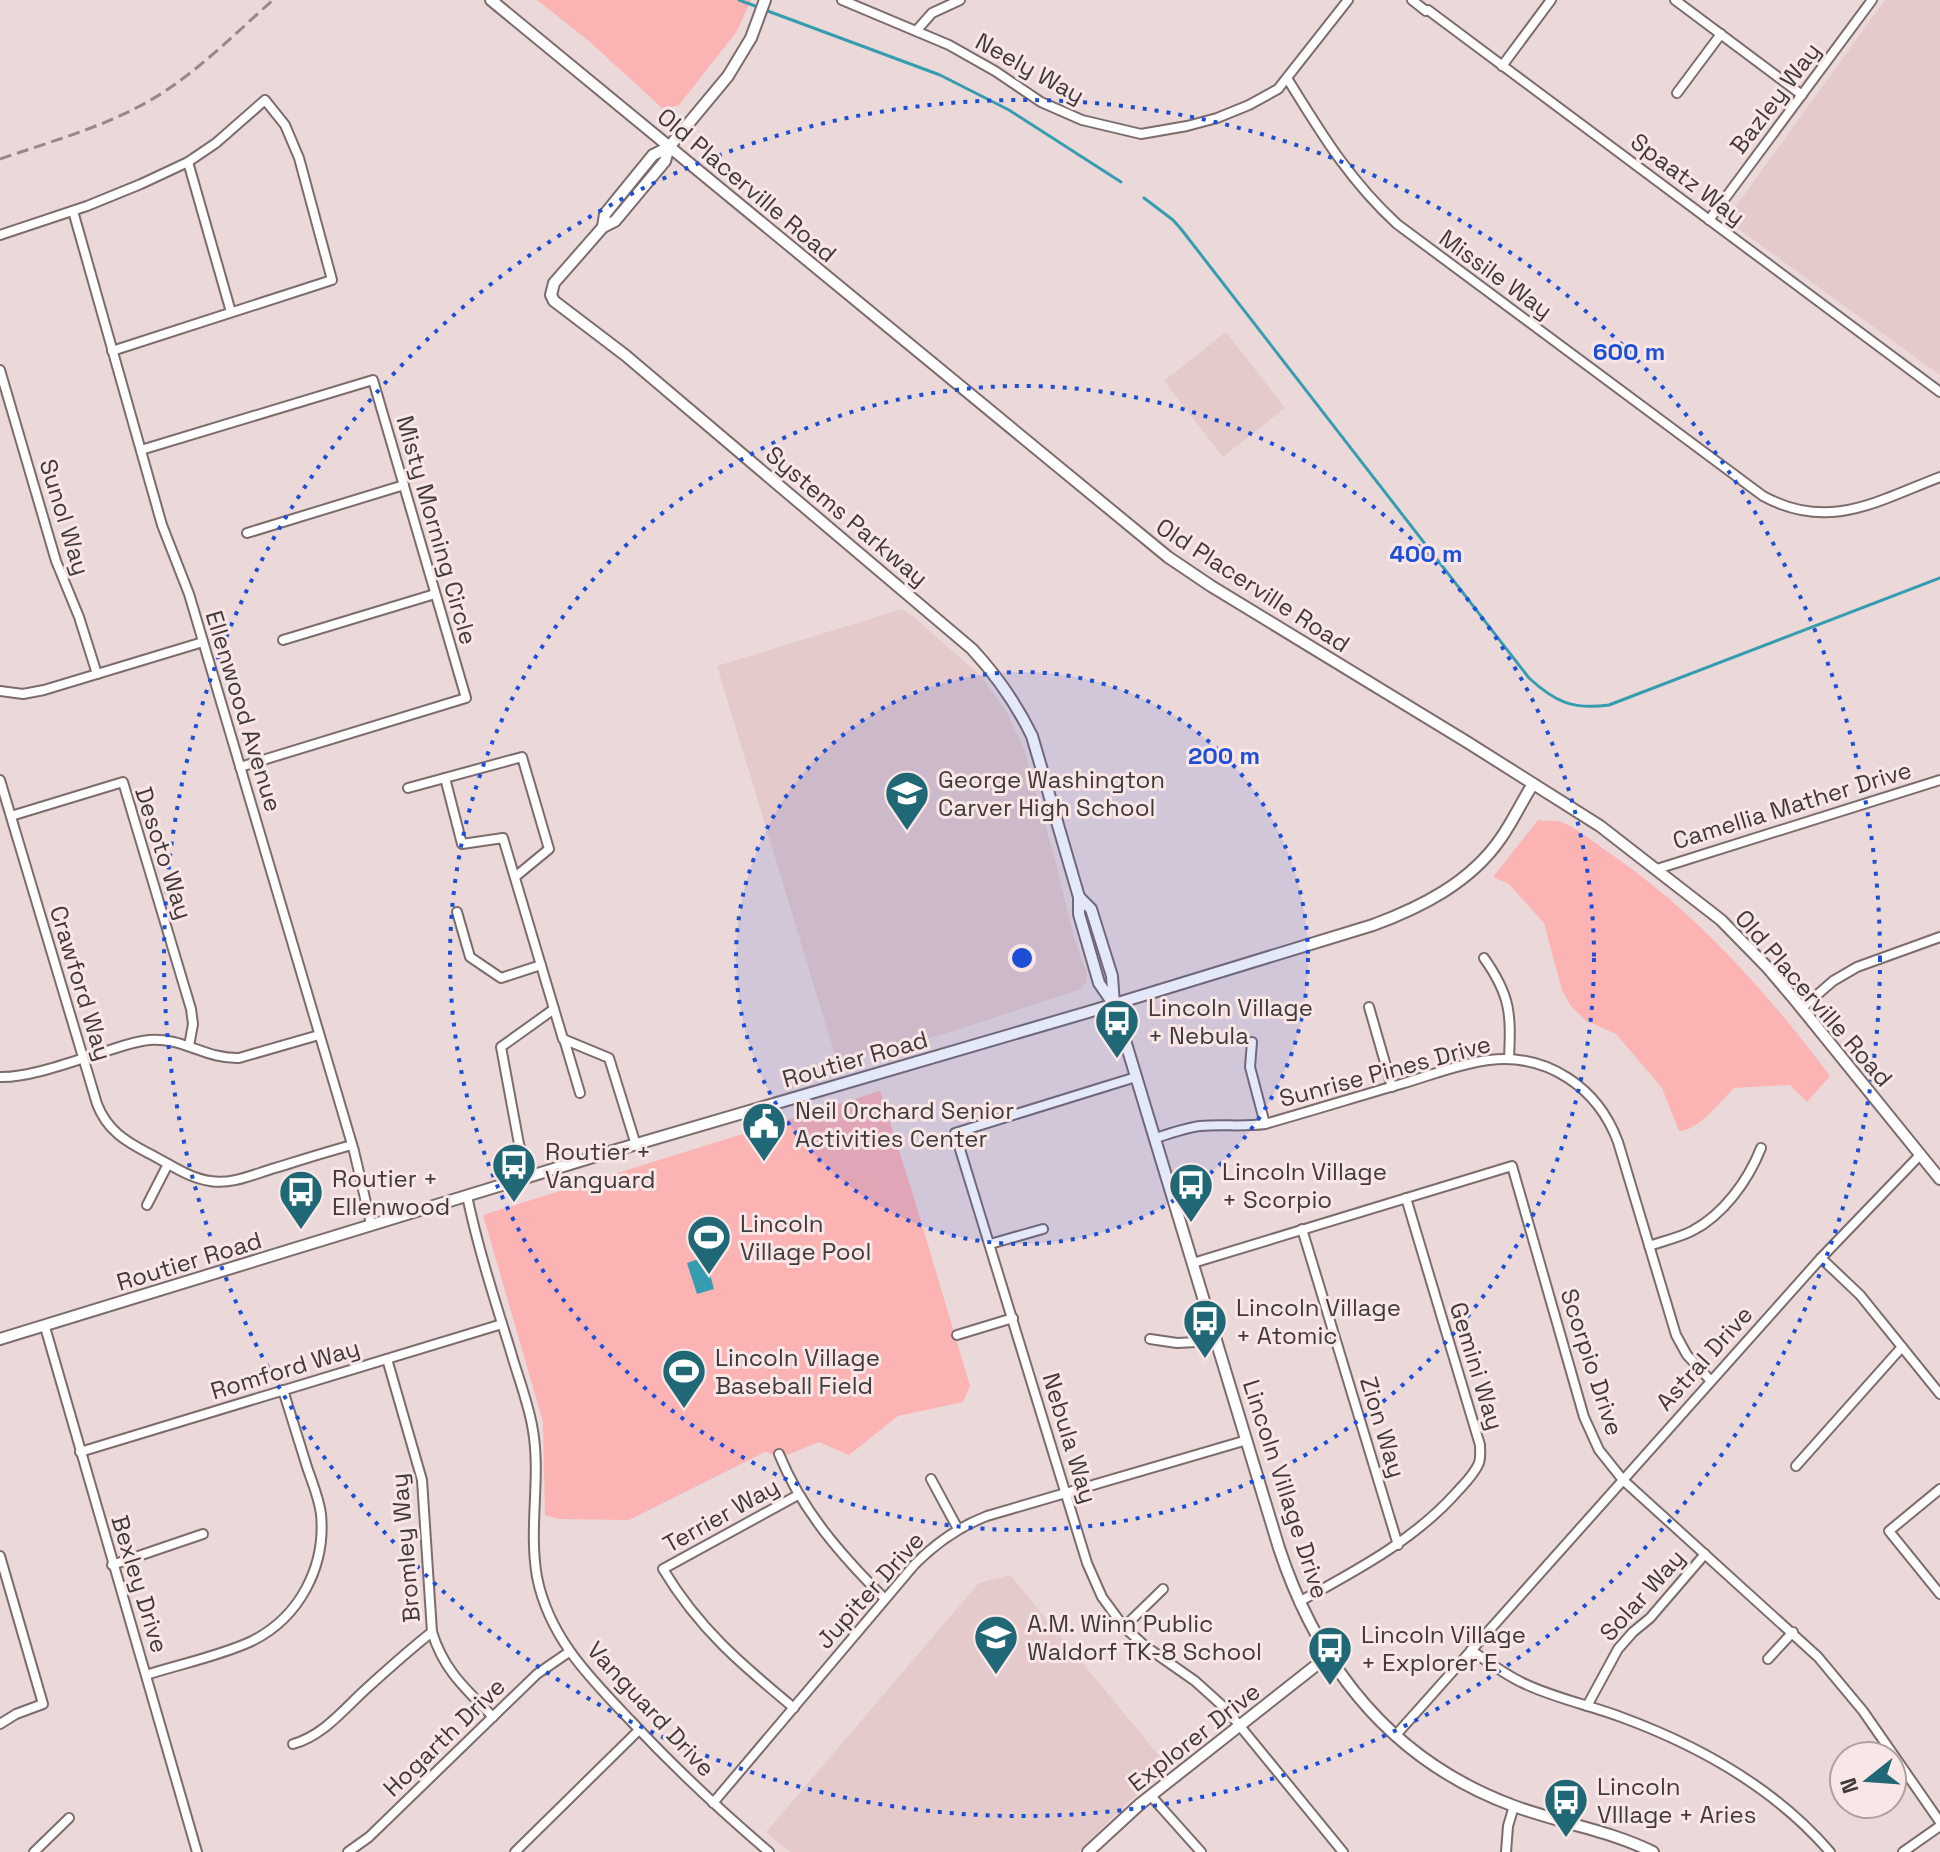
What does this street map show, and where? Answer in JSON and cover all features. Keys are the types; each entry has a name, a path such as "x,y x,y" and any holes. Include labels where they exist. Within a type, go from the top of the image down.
{"street":[{"name":"Old Placerville Road","path":"491,0 1168,557 1600,826 1721,920 1802,1008 1940,1179"},
{"name":"Systems Parkway","path":"765,0 745,49 728,76 669,147 665,161 615,221 603,227 554,283 551,295 554,301 625,355 972,649 997,677 1032,736 1079,897 1079,914 1099,983 1114,1004"},
{"name":"Neely Way","path":"842,0 949,45 1041,102 1082,120 1141,134 1217,118 1278,89 1348,0"},
{"path":"916,31 932,13 960,0"},
{"name":"Spaatz Way","path":"1412,0 1940,392"},
{"path":"1502,66 1551,0"},
{"path":"1675,0 1802,95"},
{"name":"Bazley Way","path":"1709,220 1872,0"},
{"path":"1677,93 1721,34"},
{"name":"Missile Way","path":"1287,78 1343,166 1362,190 1397,224 1763,496 1793,509 1828,513 1860,507 1940,477"},
{"path":"0,235 73,211 188,162 216,143 265,100 285,125 299,158 332,280 112,351"},
{"path":"188,162 231,312"},
{"name":"Ellenwood Avenue","path":"73,211 162,525 189,594 352,1145 371,1224"},
{"name":"Sunol Way","path":"0,370 56,561 79,617 97,674"},
{"name":"Misty Morning Circle","path":"141,450 373,380 466,698 240,767"},
{"path":"247,533 404,485"},
{"path":"283,640 435,594"},
{"path":"0,691 33,693 203,642"},
{"path":"408,788 522,757 549,849 515,877"},
{"path":"445,778 462,844 503,838 580,1093"},
{"name":"Crawford Way","path":"0,780 82,1058 106,1123 121,1138 198,1179 208,1181 229,1181 352,1145"},
{"name":"Camellia Mather Drive","path":"1657,869 1940,780"},
{"name":"Desoto Way","path":"11,816 123,782 191,1009 193,1024 189,1046"},
{"name":"Routier Road","path":"0,1339 371,1224 1373,925 1426,902 1463,878 1501,838 1533,784"},
{"path":"457,912 470,957 501,978 541,965"},
{"path":"1802,1008 1833,981 1857,967 1940,937"},
{"path":"1484,958 1507,1000 1509,1059"},
{"name":"Lincoln Village Drive","path":"1114,1004 1279,1548 1299,1602 1328,1656 1353,1692 1395,1736 1457,1780 1514,1806 1612,1834 1653,1852"},
{"path":"1369,1007 1392,1087"},
{"path":"530,1177 519,1144 501,1047 554,1009"},
{"path":"0,1077 28,1074 141,1040 162,1039 208,1055 239,1058 319,1035"},
{"path":"564,1039 609,1058 636,1145"},
{"path":"1252,1042 1250,1067 1265,1124"},
{"name":"Sunrise Pines Drive","path":"1156,1138 1201,1126 1246,1127 1265,1124 1480,1061 1509,1059 1540,1064 1559,1072 1585,1090 1610,1123 1676,1335 1687,1355 1711,1381"},
{"name":"Nebula Way","path":"1136,1077 955,1133 1091,1575 1108,1607 1145,1646 1195,1681 1240,1725 1343,1852"},
{"path":"1649,1246 1684,1235 1710,1219 1744,1182 1761,1148"},
{"name":"Astral Drive","path":"1395,1736 1821,1258 1920,1155"},
{"path":"147,1205 168,1164"},
{"name":"Scorpio Drive","path":"1193,1263 1512,1166 1588,1428 1599,1450 1623,1480 1818,1657 1852,1697 1940,1824"},
{"name":"Vanguard Drive","path":"467,1196 529,1413 535,1444 533,1534 537,1578 554,1627 586,1673 639,1730 713,1803 769,1852"},
{"name":"Gemini Way","path":"1299,1602 1398,1545 1451,1499 1473,1474 1481,1455 1406,1198"},
{"path":"990,1244 1043,1229"},
{"name":"Zion Way","path":"1302,1229 1398,1545"},
{"path":"1821,1258 1852,1286 1940,1394"},
{"path":"957,1335 1013,1318"},
{"name":"Romford Way","path":"80,1452 502,1324"},
{"name":"Bexley Drive","path":"45,1327 197,1852"},
{"path":"1150,1339 1177,1343 1217,1341"},
{"path":"1796,1466 1902,1347"},
{"name":"Bromley Way","path":"387,1359 422,1480 432,1632 449,1670 493,1717"},
{"path":"146,1675 255,1639 289,1613 308,1586 321,1546 321,1514 283,1390"},
{"name":"Jupiter Drive","path":"713,1803 885,1599 931,1548 958,1529 987,1516 1247,1440"},
{"path":"779,1454 798,1495 812,1516 885,1599"},
{"path":"931,1479 958,1529"},
{"path":"1940,1489 1889,1531 1940,1594"},
{"name":"Terrier Way","path":"794,1708 713,1637 686,1606 663,1569 798,1495"},
{"path":"112,1565 203,1534"},
{"name":"Solar Way","path":"1587,1706 1618,1649 1650,1618 1705,1554"},
{"path":"0,1556 43,1704 0,1724"},
{"path":"1124,1627 1163,1589"},
{"path":"0,1595 10,1591"},
{"path":"293,1744 320,1732 400,1657 432,1632"},
{"path":"1768,1659 1793,1632"},
{"path":"1471,1650 1500,1671 1524,1683 1658,1731 1727,1766 1781,1804 1830,1852"},
{"name":"Hogarth Drive","path":"348,1852 369,1837 539,1673 569,1652"},
{"name":"Explorer Drive","path":"1088,1852 1151,1796 1328,1656"},
{"path":"515,1852 639,1730"},
{"path":"1151,1796 1201,1852"},
{"path":"1506,1852 1508,1826 1514,1806"},
{"path":"34,1852 69,1818"},
{"path":"1903,1852 1940,1824"}],"shaded area":[{"path":"537,0 751,0 737,31 679,105 663,109 589,41"},
{"path":"1885,0 1940,0 1940,375 1726,220"},
{"path":"1226,332 1285,408 1223,457 1164,381"},
{"name":"George Washington Carver High School","path":"902,609 981,676 1007,713 1024,749 1087,981 1081,989 838,1065 717,666"},
{"path":"1538,820 1562,822 1586,836 1671,900 1728,955 1781,1014 1830,1076 1807,1102 1790,1085 1734,1088 1701,1121 1679,1131 1662,1088 1616,1034 1585,1020 1570,1005 1562,990 1544,923 1509,884 1493,877"},
{"path":"880,1091 970,1386 963,1402 898,1416 849,1455 819,1442 782,1457 765,1452 629,1520 558,1519 545,1515 543,1422 483,1215"},
{"name":"A.M. Winn Public Waldorf TK-8 School","path":"1010,1575 1170,1769 1128,1802 1078,1852 790,1852 766,1832 979,1583"}],"water":[{"path":"704,1248 714,1250 720,1262 708,1267 714,1289 697,1294 687,1263 701,1258 695,1254"}],"waterway":[{"path":"739,0 758,7"},
{"path":"765,10 940,75 1009,110 1121,182"},
{"path":"1144,198 1181,229 1529,678 1556,698 1575,705 1609,705 1940,578"}],"railway":[{"path":"0,159 104,123 157,96 209,58 273,0"}],"place":[{"name":"George Washington Carver High School","path":"907,832"},
{"name":"Lincoln Village + Nebula","path":"1117,1060"},
{"name":"Neil Orchard Senior Activities Center","path":"764,1163"},
{"name":"Routier + Vanguard","path":"514,1204"},
{"name":"Lincoln Village + Scorpio","path":"1191,1224"},
{"name":"Routier + Ellenwood","path":"301,1231"},
{"name":"Lincoln Village Pool","path":"709,1276"},
{"name":"Lincoln Village + Atomic","path":"1205,1360"},
{"name":"Lincoln Village Baseball Field","path":"684,1410"},
{"name":"A.M. Winn Public Waldorf TK-8 School","path":"996,1676"},
{"name":"Lincoln Village + Explorer E","path":"1330,1687"},
{"name":"Lincoln VIllage + Aries","path":"1566,1839"}]}
